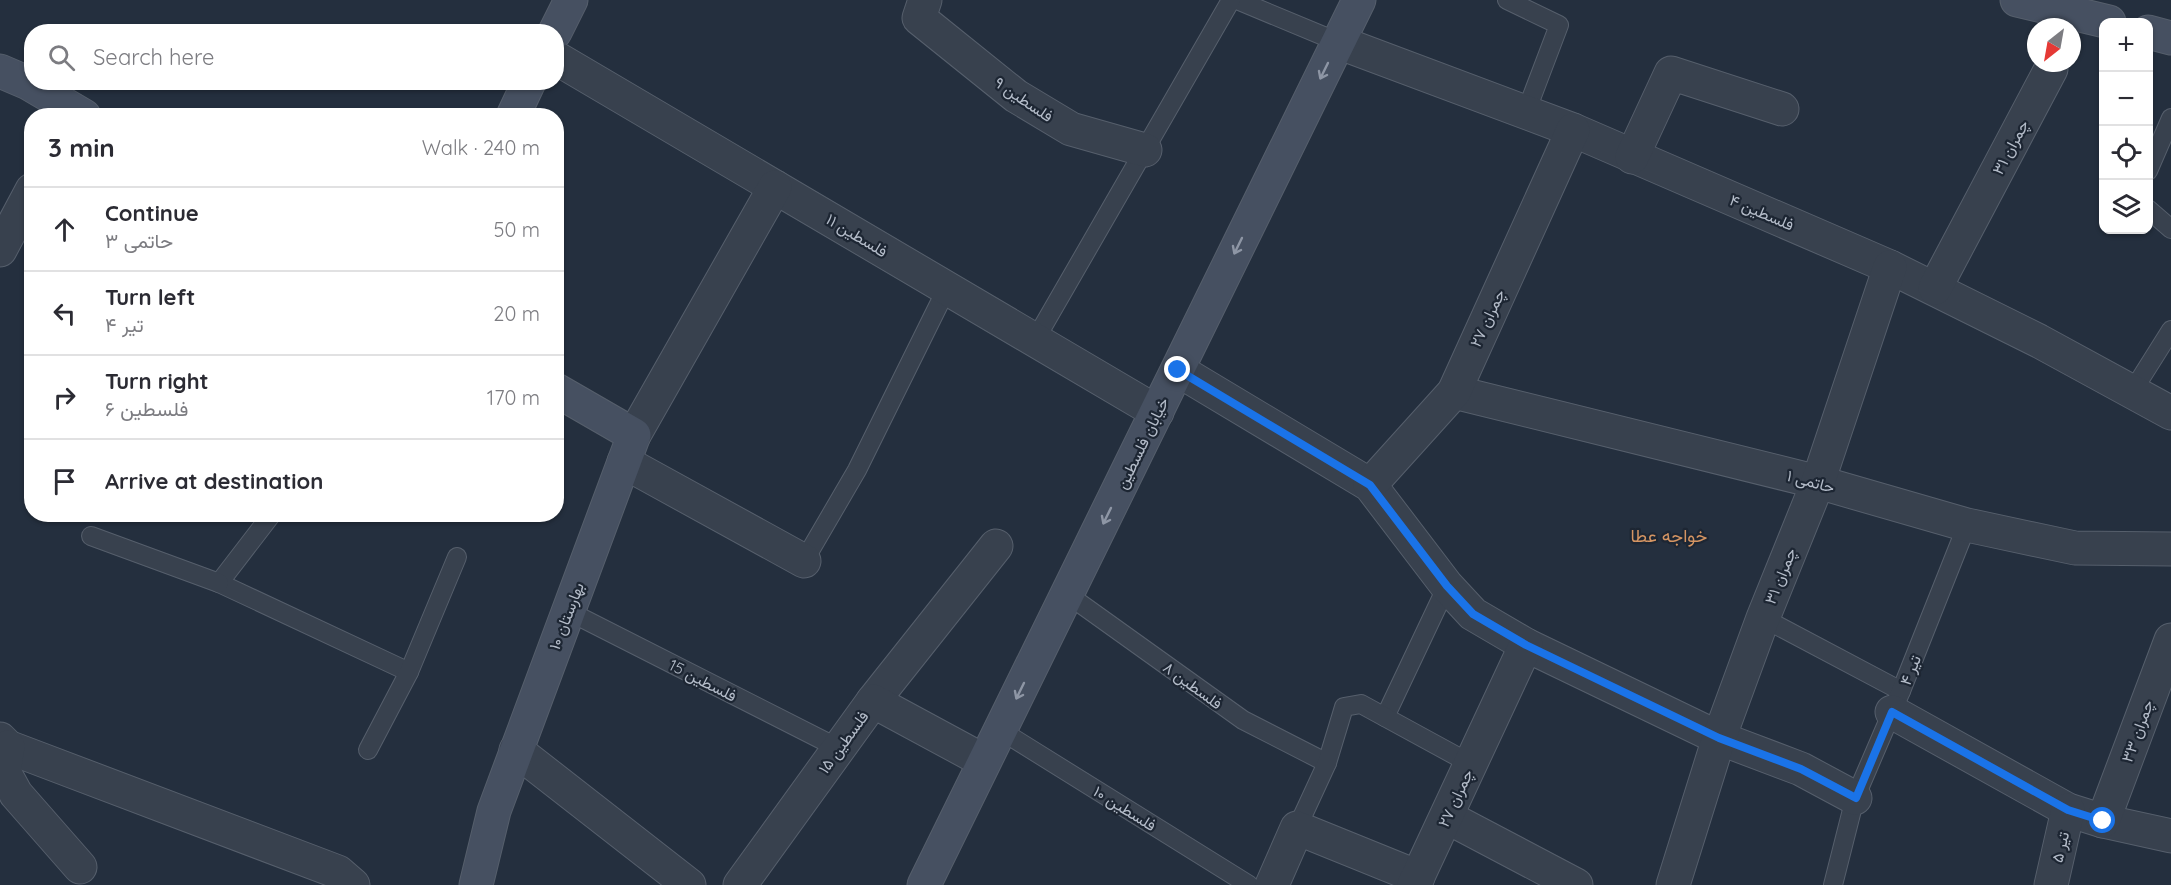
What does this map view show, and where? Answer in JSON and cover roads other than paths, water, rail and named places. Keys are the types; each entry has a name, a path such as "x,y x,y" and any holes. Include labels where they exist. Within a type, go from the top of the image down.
{"street":[{"path":"559,24 571,0"},
{"name":"خیابان فلسطین","path":"929,883 984,761 1359,0"},
{"path":"2017,0 2099,20"},
{"name":"فلسطین ۹","path":"922,9 1016,96 1071,129 1145,150"},
{"path":"2153,33 2171,38"},
{"name":"فلسطین ۴","path":"1338,42 1573,130 1890,267 1935,288 2171,413"},
{"name":"فلسطین ۱۱","path":"564,63 1157,412"},
{"path":"0,71 24,81"},
{"name":"چمران ۳۱","path":"1935,288 2049,72"},
{"path":"1632,157 1671,73 1782,109"},
{"path":"39,90 68,108"},
{"path":"517,108 525,90"},
{"name":"چمران ۲۷","path":"1370,485 1454,392 1573,130"},
{"path":"629,449 775,187"},
{"path":"0,250 24,205"},
{"name":"چمران ۳۱","path":"1673,885 1719,738 1763,618 1818,482 1890,267"},
{"path":"1178,370 1370,485 1447,586 1473,614 1526,645 1719,738 1801,769 1856,798"},
{"name":"حاتمی ۱","path":"1454,392 1818,482 1967,525 2074,548 2171,549"},
{"path":"564,396 629,449 804,561"},
{"name":"بهارستان ۱۰","path":"476,885 494,811 629,449"},
{"path":"873,701 996,546"},
{"name":"چمران ۳۳","path":"2103,821 2171,640"},
{"name":"چمران ۲۷","path":"1416,881 1526,645"},
{"name":"فلسطین ۱۵","path":"740,885 873,701 984,761"},
{"path":"1897,702 2068,810 2103,821 2171,836"},
{"path":"80,867 16,794 4,772 4,743 338,872 353,885"},
{"path":"516,750 689,885"},
{"name":"تیر ۵","path":"2051,885 2068,810"},
{"path":"1447,817 1574,885"},
{"path":"1272,885 1297,828 1416,881"}],"lane":[{"path":"1035,340 1232,0"},
{"path":"1237,0 1338,42"},
{"path":"1507,0 1559,25 1526,112"},
{"path":"2153,159 2171,118"},
{"path":"2153,213 2171,229"},
{"path":"804,561 856,470 947,288"},
{"path":"2132,392 2171,330"},
{"path":"219,583 266,522"},
{"name":"تیر ۴","path":"1833,885 1856,798 1897,702 1967,525"},
{"path":"91,536 219,583 409,672"},
{"path":"368,750 409,672 457,557"},
{"path":"1385,717 1447,586"},
{"name":"فلسطین ۸","path":"1067,594 1243,720 1327,763"},
{"name":"فلسطین 15","path":"568,612 838,748"},
{"path":"1763,618 1897,702"},
{"path":"1297,828 1327,763 1344,707 1361,704 1471,764"},
{"name":"فلسطین ۱۰","path":"1000,730 1249,885"}],"district":[{"name":"خواجه عطا","path":"1669,535"}]}
